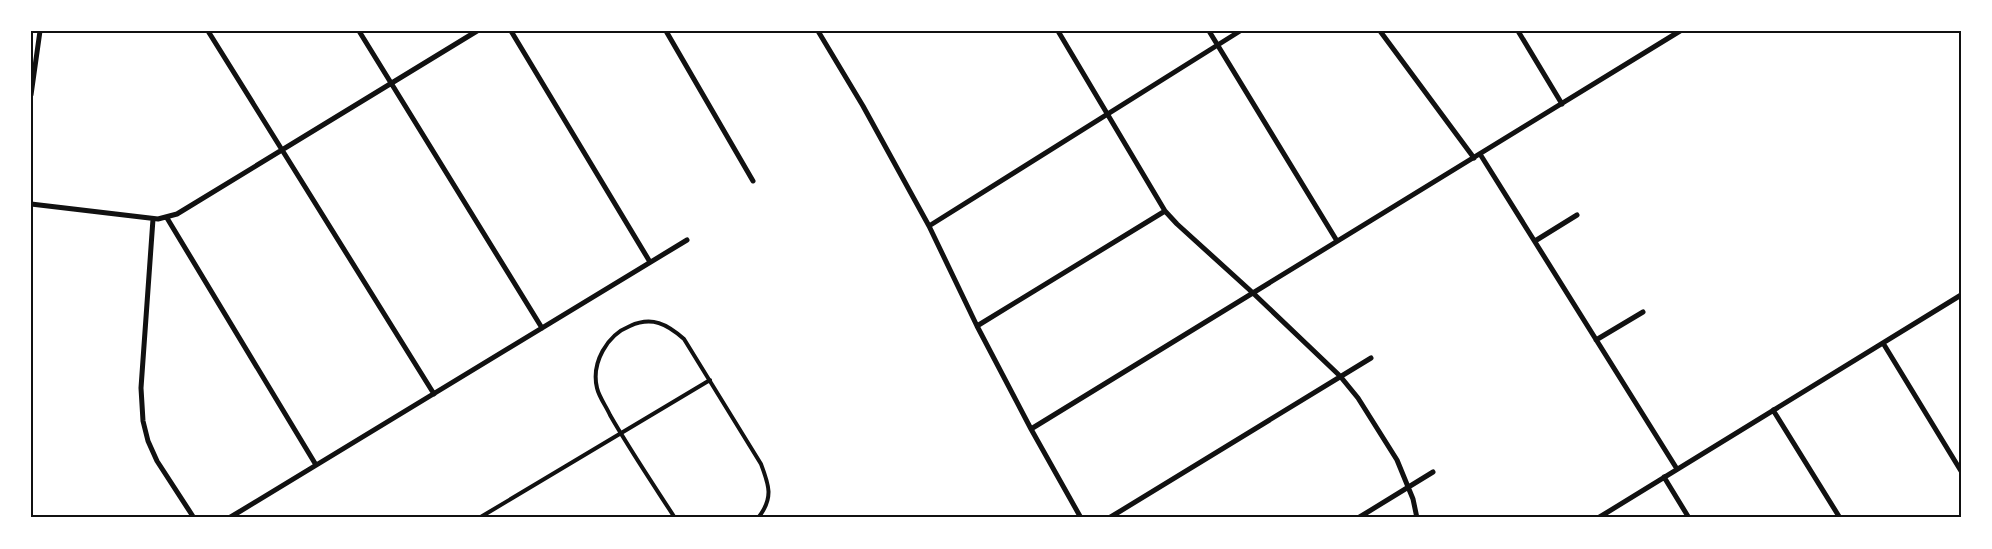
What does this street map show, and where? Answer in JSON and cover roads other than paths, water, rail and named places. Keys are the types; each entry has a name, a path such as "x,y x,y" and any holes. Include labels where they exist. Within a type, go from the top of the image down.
{"street":[{"path":"31,95 40,31"},
{"path":"208,31 434,394"},
{"path":"359,31 542,328"},
{"path":"31,204 153,219 167,218 177,214 477,31"},
{"path":"511,31 650,262"},
{"path":"666,31 753,181"},
{"path":"818,31 863,106 929,226 977,326 1031,429 1081,518"},
{"path":"1058,31 1165,211 1340,376 1358,398 1398,460 1417,518"},
{"path":"1209,31 1337,241"},
{"path":"929,226 1240,31"},
{"path":"1380,31 1474,158"},
{"path":"1518,31 1562,104"},
{"path":"1031,429 1562,104 1673,33 1680,31"},
{"path":"1480,154 1677,470"},
{"path":"977,326 1165,211"},
{"path":"1535,241 1577,215"},
{"path":"167,218 316,465"},
{"path":"153,219 141,388 143,421 148,441 157,461 194,518"},
{"path":"229,518 687,240"},
{"path":"1598,518 1961,295"},
{"path":"1596,340 1643,312"},
{"path":"1882,343 1961,471"},
{"path":"1109,518 1371,358"},
{"path":"1773,410 1840,518"},
{"path":"1358,518 1433,472"},
{"path":"1664,477 1689,518"}],"lane":[{"path":"675,518 620,433 597,390 595,374 600,355 610,340 626,327 642,321 658,322 671,327 684,339 762,464 769,486 769,497 764,510 758,518"},
{"path":"480,518 710,380"}]}
